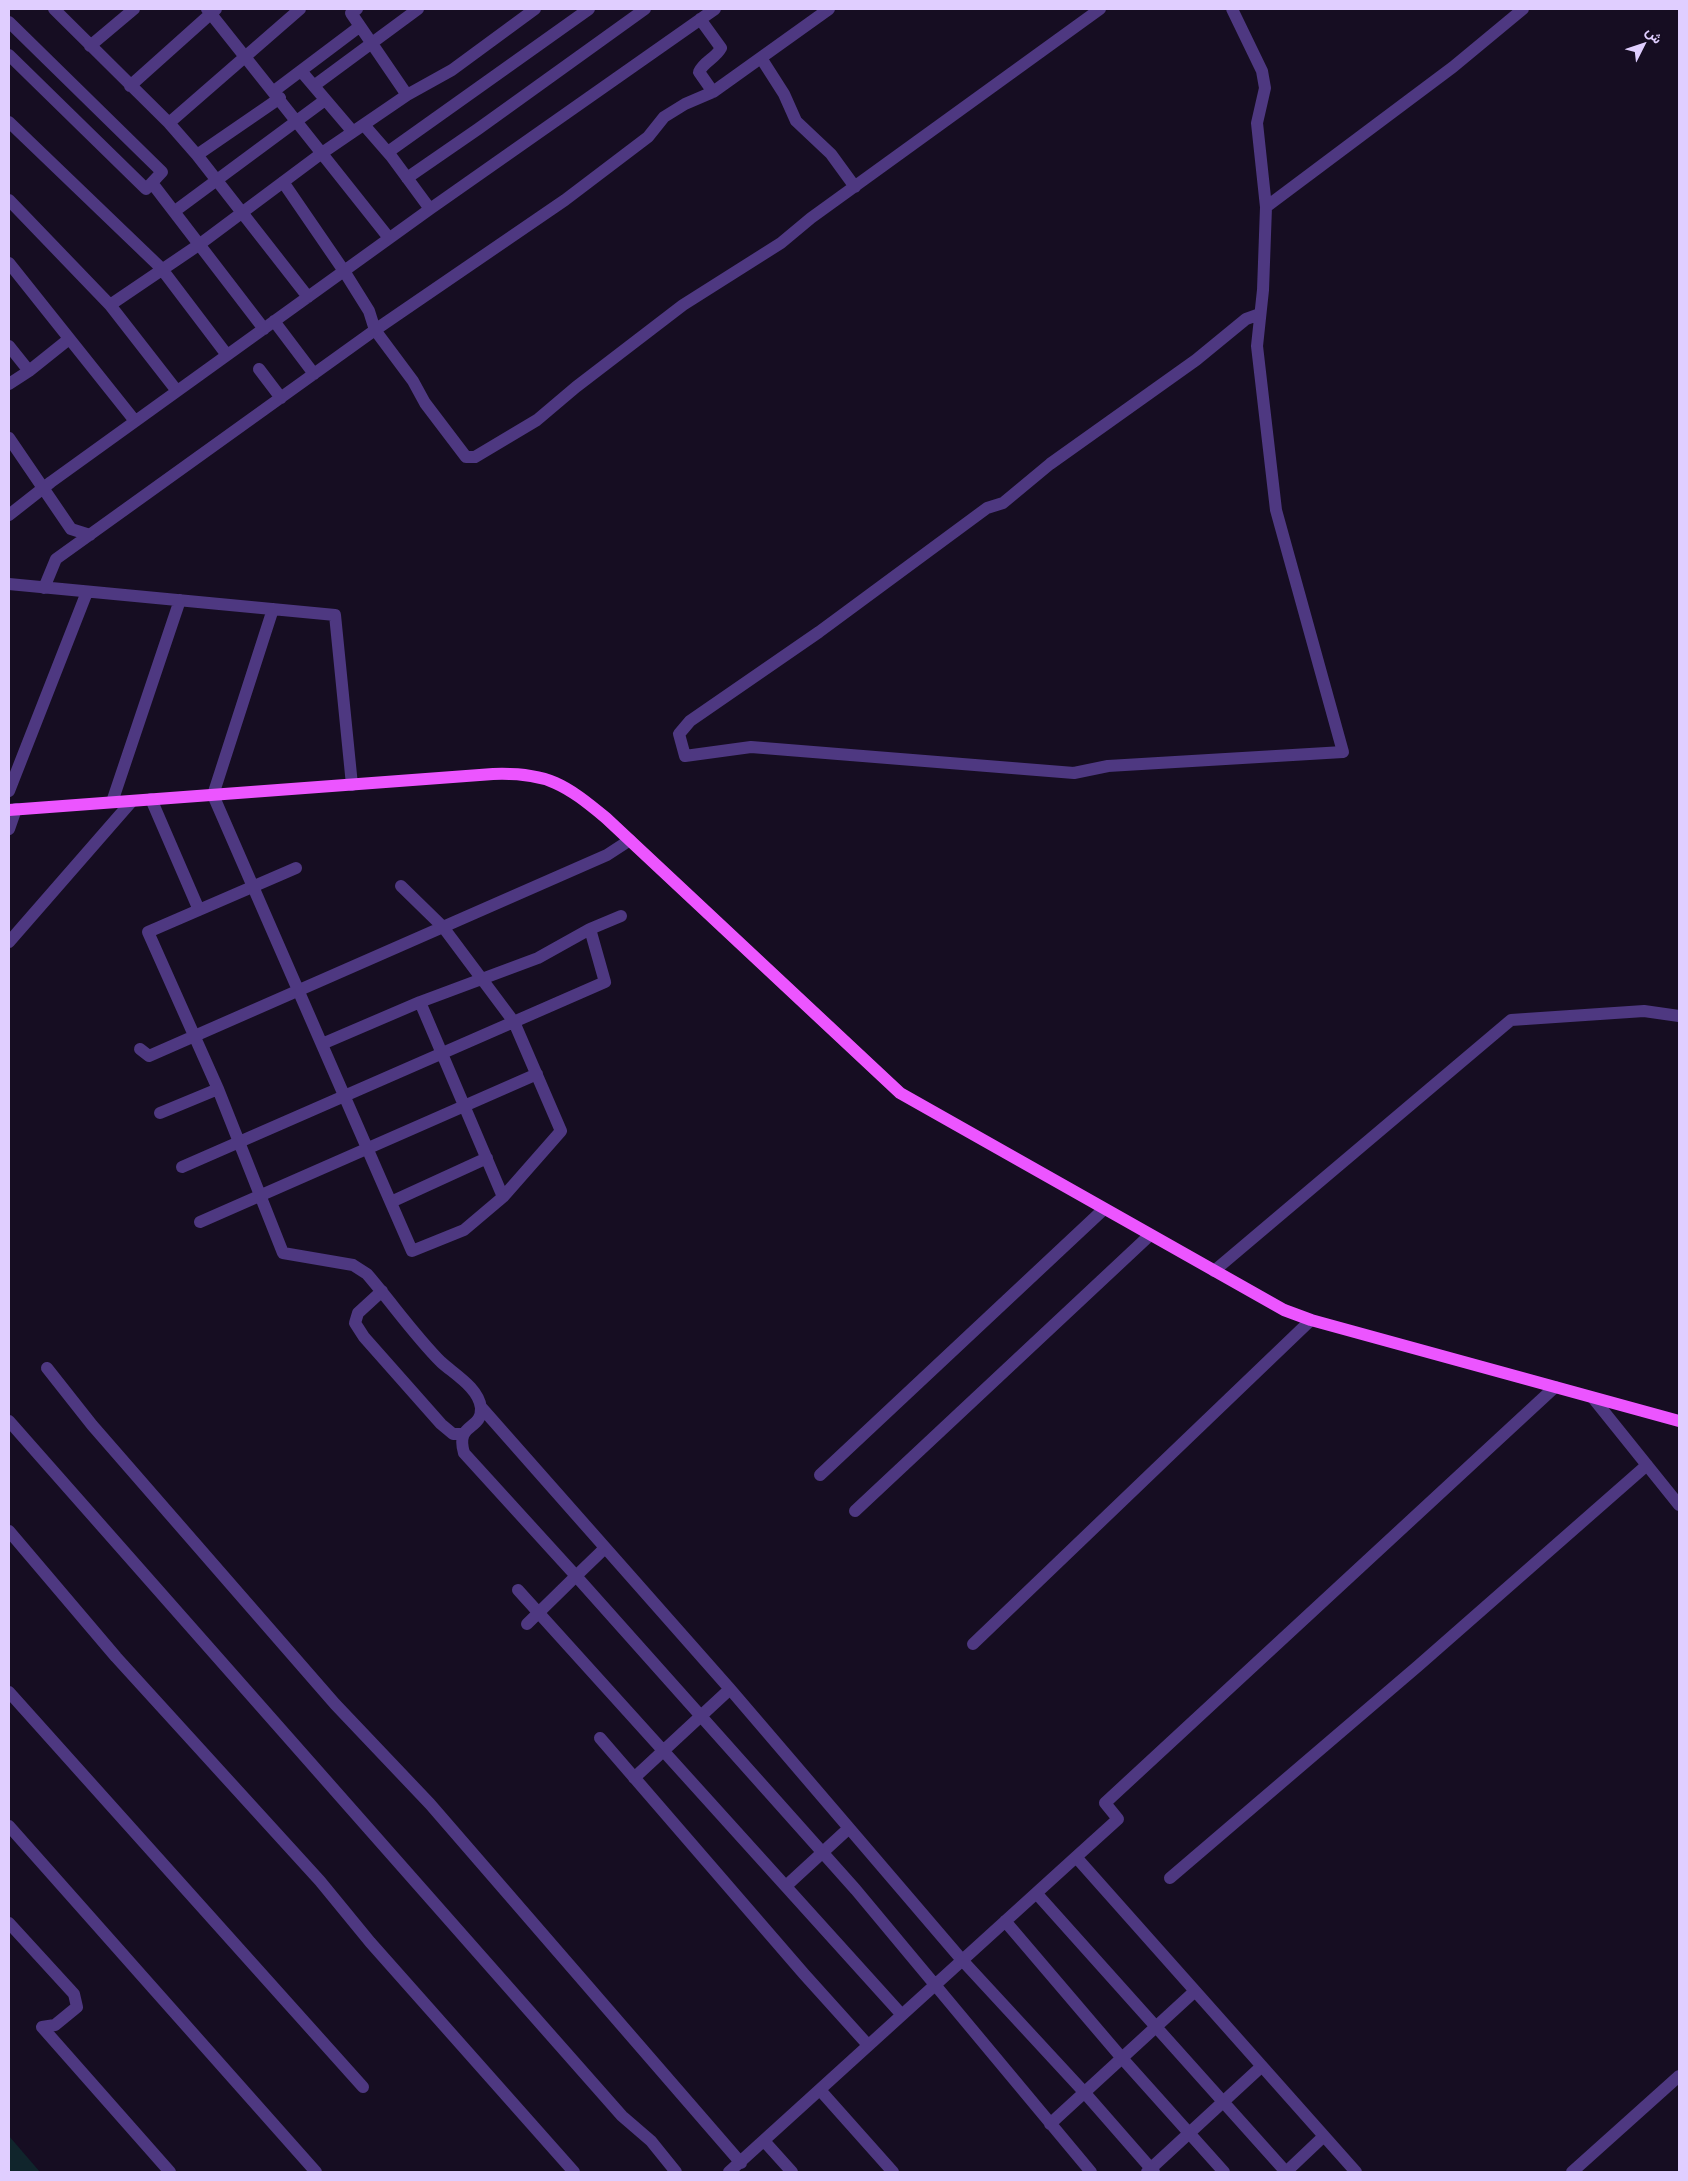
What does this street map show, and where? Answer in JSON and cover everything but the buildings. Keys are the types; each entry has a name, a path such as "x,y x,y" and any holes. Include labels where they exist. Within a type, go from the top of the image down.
{"main road":[{"path":"12,809 520,773 544,777 563,785 584,800 630,840 900,1093 1104,1209 1284,1310 1311,1320 1679,1421"}],"street":[{"path":"54,9 169,123 197,155 308,296"},
{"path":"90,46 134,9"},
{"path":"169,123 300,9"},
{"path":"357,9 351,13 359,27 407,95"},
{"path":"315,85 418,9"},
{"path":"110,305 161,268 200,244 353,132 407,95 452,70 535,9"},
{"path":"388,152 589,9"},
{"path":"407,178 478,130 645,9"},
{"path":"9,515 42,488 308,296 715,9"},
{"path":"44,588 56,559 375,330 565,200 648,137 664,117 685,104 713,92 830,9"},
{"path":"283,182 344,271 369,312 375,330 413,382 424,403 466,457 475,457 537,420 576,387 683,305 781,243 1100,9"},
{"path":"1232,9 1262,70 1265,88 1257,123 1266,207 1260,314 1256,346 1276,510 1343,752 1108,766 1074,773 750,747 685,756 679,734 690,722 820,632 987,508 1003,503 1050,464 1196,360 1246,319 1260,314"},
{"path":"1266,207 1453,67 1524,9"},
{"path":"130,86 211,10 389,238"},
{"path":"700,19 721,48 717,56 702,65 699,72 713,92"},
{"path":"9,22 162,172 146,189 9,55"},
{"path":"197,155 277,94 301,71 359,27"},
{"path":"761,58 784,94 796,122 830,154 855,187"},
{"path":"301,71 315,85 353,132"},
{"path":"175,211 296,120 326,100"},
{"path":"9,122 161,268 227,355"},
{"path":"364,125 388,152 430,209"},
{"path":"152,183 200,244 269,325 314,374"},
{"path":"9,200 110,305 177,391"},
{"path":"9,263 135,421"},
{"path":"9,384 29,372 69,339"},
{"path":"9,346 29,372"},
{"path":"259,369 281,398"},
{"path":"9,438 71,529 90,535"},
{"path":"9,584 335,615 352,785"},
{"path":"9,792 87,592"},
{"path":"112,802 180,600"},
{"path":"273,609 213,795 412,1251 464,1230 503,1197 561,1131 514,1022 483,978 443,927 401,886"},
{"path":"151,799 199,910"},
{"path":"9,942 132,801"},
{"path":"9,829 12,809"},
{"path":"140,1049 149,1056 607,855 630,840"},
{"path":"296,868 148,932 218,1089 283,1253 353,1265 367,1274 442,1362 473,1390 481,1407 730,1689 962,1960 1084,2092 1150,2171 1262,2066"},
{"path":"322,1044 420,1002 538,958 590,929 621,916"},
{"path":"182,1167 605,982 590,929"},
{"path":"420,1002 503,1197"},
{"path":"1214,1271 1511,1020 1644,1011 1679,1016"},
{"path":"200,1222 537,1074"},
{"path":"160,1113 218,1089"},
{"path":"391,1202 487,1158"},
{"path":"820,1475 1104,1209"},
{"path":"855,1511 1150,1234"},
{"path":"382,1291 358,1313 355,1323 364,1337 441,1424 454,1434 462,1434 479,1419 481,1407"},
{"path":"973,1644 1311,1320"},
{"path":"47,1368 92,1425 336,1704 430,1804 741,2163"},
{"path":"729,2172 765,2142 868,2045 1118,1819 1105,1803 1555,1387"},
{"path":"1593,1398 1679,1505"},
{"path":"9,1421 622,2116 651,2141 676,2172"},
{"path":"462,1434 461,1442 464,1453 822,1853 936,1984 1050,2124 1092,2172"},
{"path":"1170,1878 1418,1666 1647,1465"},
{"path":"9,1531 116,1657 320,1881 370,1942 574,2172"},
{"path":"527,1624 604,1548"},
{"path":"518,1590 902,2015"},
{"path":"634,1778 730,1689"},
{"path":"9,1692 363,2087"},
{"path":"600,1738 804,1974 868,2045"},
{"path":"9,1826 316,2172"},
{"path":"786,1886 848,1829"},
{"path":"1076,1857 1356,2172"},
{"path":"1037,1894 1286,2172 1324,2136"},
{"path":"9,1922 74,1994 77,2007 55,2025 42,2027 170,2172"},
{"path":"1005,1922 1121,2057 1224,2172"},
{"path":"1050,2124 1195,1991"},
{"path":"1572,2172 1679,2076"},
{"path":"820,2090 893,2172"},
{"path":"765,2142 792,2172"}],"shaded area":[{"path":"9,2136 40,2172 9,2172"}]}
